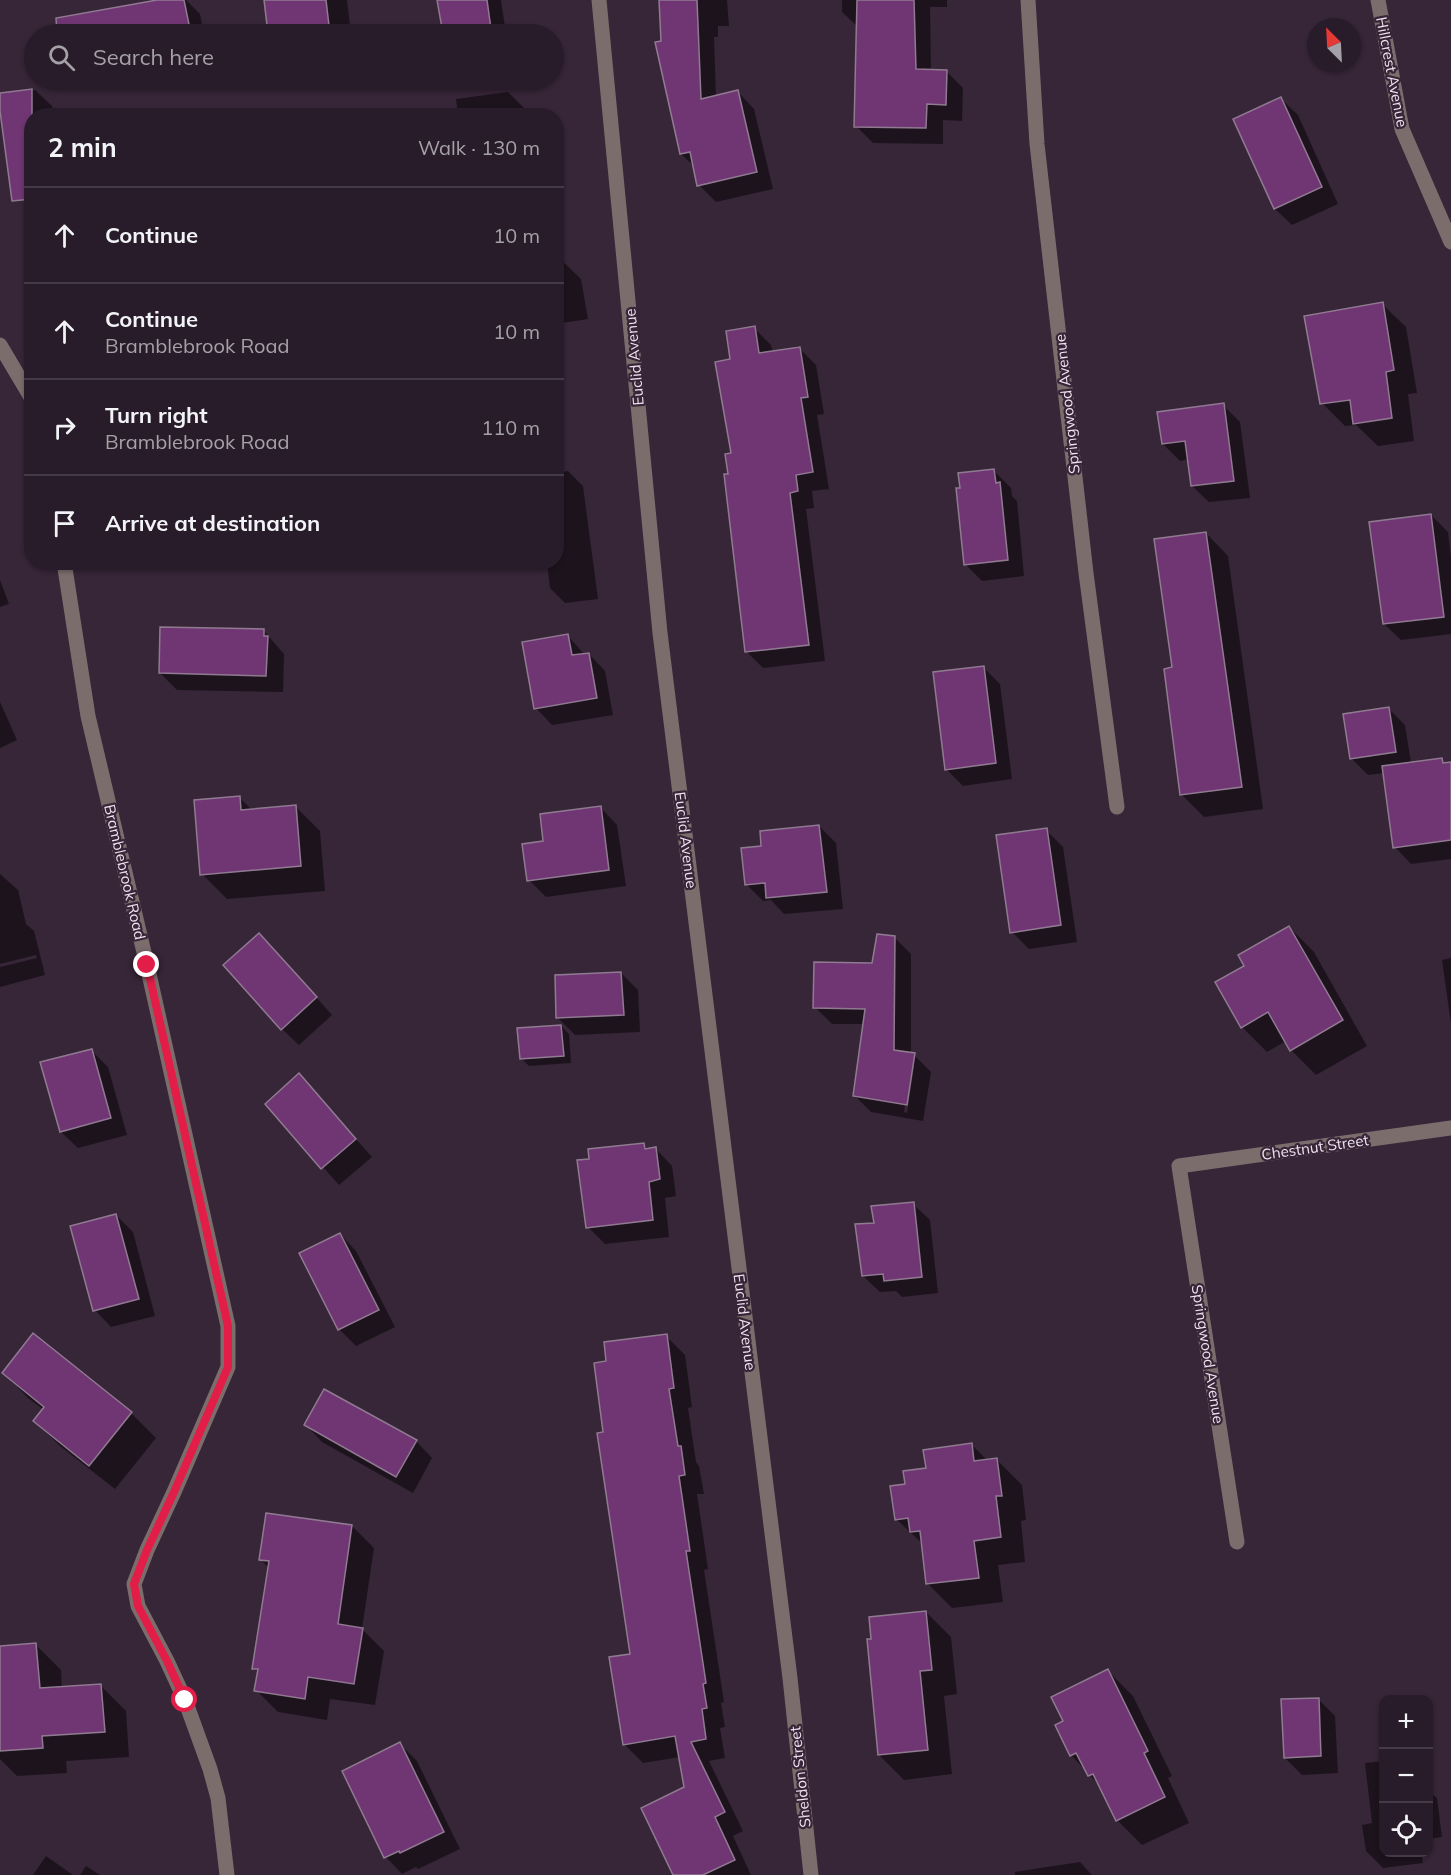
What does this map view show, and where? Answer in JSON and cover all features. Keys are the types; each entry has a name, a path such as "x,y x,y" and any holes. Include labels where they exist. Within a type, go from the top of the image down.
{"street":[{"name":"Euclid Avenue","path":"599,0 660,633 790,1678"},
{"name":"Springwood Avenue","path":"1028,0 1037,144 1086,573 1117,807"},
{"name":"Hillcrest Avenue","path":"1378,0 1402,129 1451,242"},
{"path":"0,345 24,386"},
{"name":"Bramblebrook Road","path":"65,570 88,716 147,965 228,1326 228,1367 134,1584 138,1606 185,1700 210,1769 218,1798 227,1875"},
{"name":"Chestnut Street","path":"1179,1166 1451,1128"},
{"name":"Springwood Avenue","path":"1179,1166 1237,1542"},
{"name":"Sheldon Street","path":"790,1678 811,1875"}],"building":[{"path":"157,0 184,0 189,24 56,24 56,18"},
{"path":"264,0 326,0 329,24 267,24"},
{"path":"437,0 487,0 490,24 441,24"},
{"path":"659,0 697,0 701,99 738,90 757,172 697,186 690,152 680,154 655,42 661,41"},
{"path":"857,0 914,0 916,69 947,70 946,105 927,104 926,128 854,127"},
{"path":"32,90 32,108 24,108 24,200 12,201 0,111 0,93"},
{"path":"1281,97 1322,187 1274,209 1233,119"},
{"path":"1383,302 1394,370 1386,372 1392,418 1353,424 1350,400 1320,404 1304,316"},
{"path":"755,326 759,353 800,347 808,397 801,398 813,472 796,475 798,491 790,493 809,645 745,652 724,474 728,474 725,454 731,453 715,362 730,359 726,331"},
{"path":"1224,403 1234,481 1191,486 1185,441 1162,444 1157,412"},
{"path":"994,469 996,483 1000,482 1008,560 964,565 956,488 960,488 958,473"},
{"path":"1431,514 1444,617 1383,624 1369,522"},
{"path":"1206,532 1242,787 1180,795 1164,669 1172,667 1154,539"},
{"path":"160,627 264,629 264,636 268,636 266,676 159,673"},
{"path":"568,634 572,655 589,653 597,698 534,709 522,642"},
{"path":"984,666 996,763 945,770 933,672"},
{"path":"1389,707 1396,752 1350,759 1343,714"},
{"path":"1442,758 1443,763 1451,762 1451,840 1393,848 1382,766"},
{"path":"240,796 241,810 296,805 301,866 200,875 194,800"},
{"path":"601,806 609,870 527,881 522,844 543,841 540,814"},
{"path":"819,825 827,892 766,898 765,883 745,885 741,848 761,846 760,831"},
{"path":"1047,828 1061,925 1010,933 996,835"},
{"path":"1289,926 1343,1020 1290,1051 1268,1012 1241,1028 1215,982 1244,966 1238,955"},
{"path":"259,933 317,997 281,1030 223,965"},
{"path":"877,934 895,936 894,1050 915,1053 907,1105 853,1096 865,1009 813,1008 814,962 872,963"},
{"path":"621,972 624,1015 556,1018 555,975"},
{"path":"561,1025 564,1056 520,1059 517,1028"},
{"path":"92,1049 111,1118 60,1132 40,1062"},
{"path":"299,1073 356,1139 321,1169 265,1104"},
{"path":"644,1143 645,1149 656,1147 660,1179 649,1182 653,1220 586,1228 577,1160 589,1159 588,1149"},
{"path":"914,1202 922,1277 884,1281 883,1274 862,1276 855,1224 874,1223 871,1206"},
{"path":"116,1214 139,1299 93,1311 70,1226"},
{"path":"340,1233 379,1310 338,1330 299,1253"},
{"path":"33,1333 132,1412 89,1466 33,1421 44,1407 2,1373"},
{"path":"667,1334 674,1388 669,1389 685,1475 679,1476 690,1551 686,1551 706,1683 703,1684 707,1708 702,1709 706,1739 691,1742 725,1812 715,1817 735,1860 703,1875 673,1875 641,1808 684,1787 675,1736 623,1745 609,1657 630,1654 597,1433 603,1432 594,1363 606,1361 604,1342"},
{"path":"324,1389 417,1440 396,1477 304,1425"},
{"path":"972,1443 974,1461 997,1458 1002,1496 996,1496 1001,1537 974,1541 979,1578 926,1584 920,1531 910,1532 908,1518 895,1520 890,1486 905,1484 903,1471 926,1468 923,1450"},
{"path":"266,1513 352,1525 338,1624 363,1628 354,1684 308,1677 305,1699 254,1691 258,1669 252,1669 269,1561 259,1560"},
{"path":"926,1611 932,1670 920,1671 928,1750 878,1755 867,1639 871,1639 869,1617"},
{"path":"36,1643 40,1688 101,1684 105,1732 42,1736 43,1748 0,1751 0,1646"},
{"path":"1108,1669 1148,1751 1144,1753 1165,1797 1116,1821 1093,1774 1088,1776 1076,1753 1070,1756 1055,1725 1063,1721 1051,1697"},
{"path":"1319,1698 1321,1756 1284,1758 1281,1699"},
{"path":"400,1742 444,1832 384,1858 342,1771"}],"route":[{"path":"147,965 228,1326 228,1367 134,1584 138,1606 185,1700"}]}
